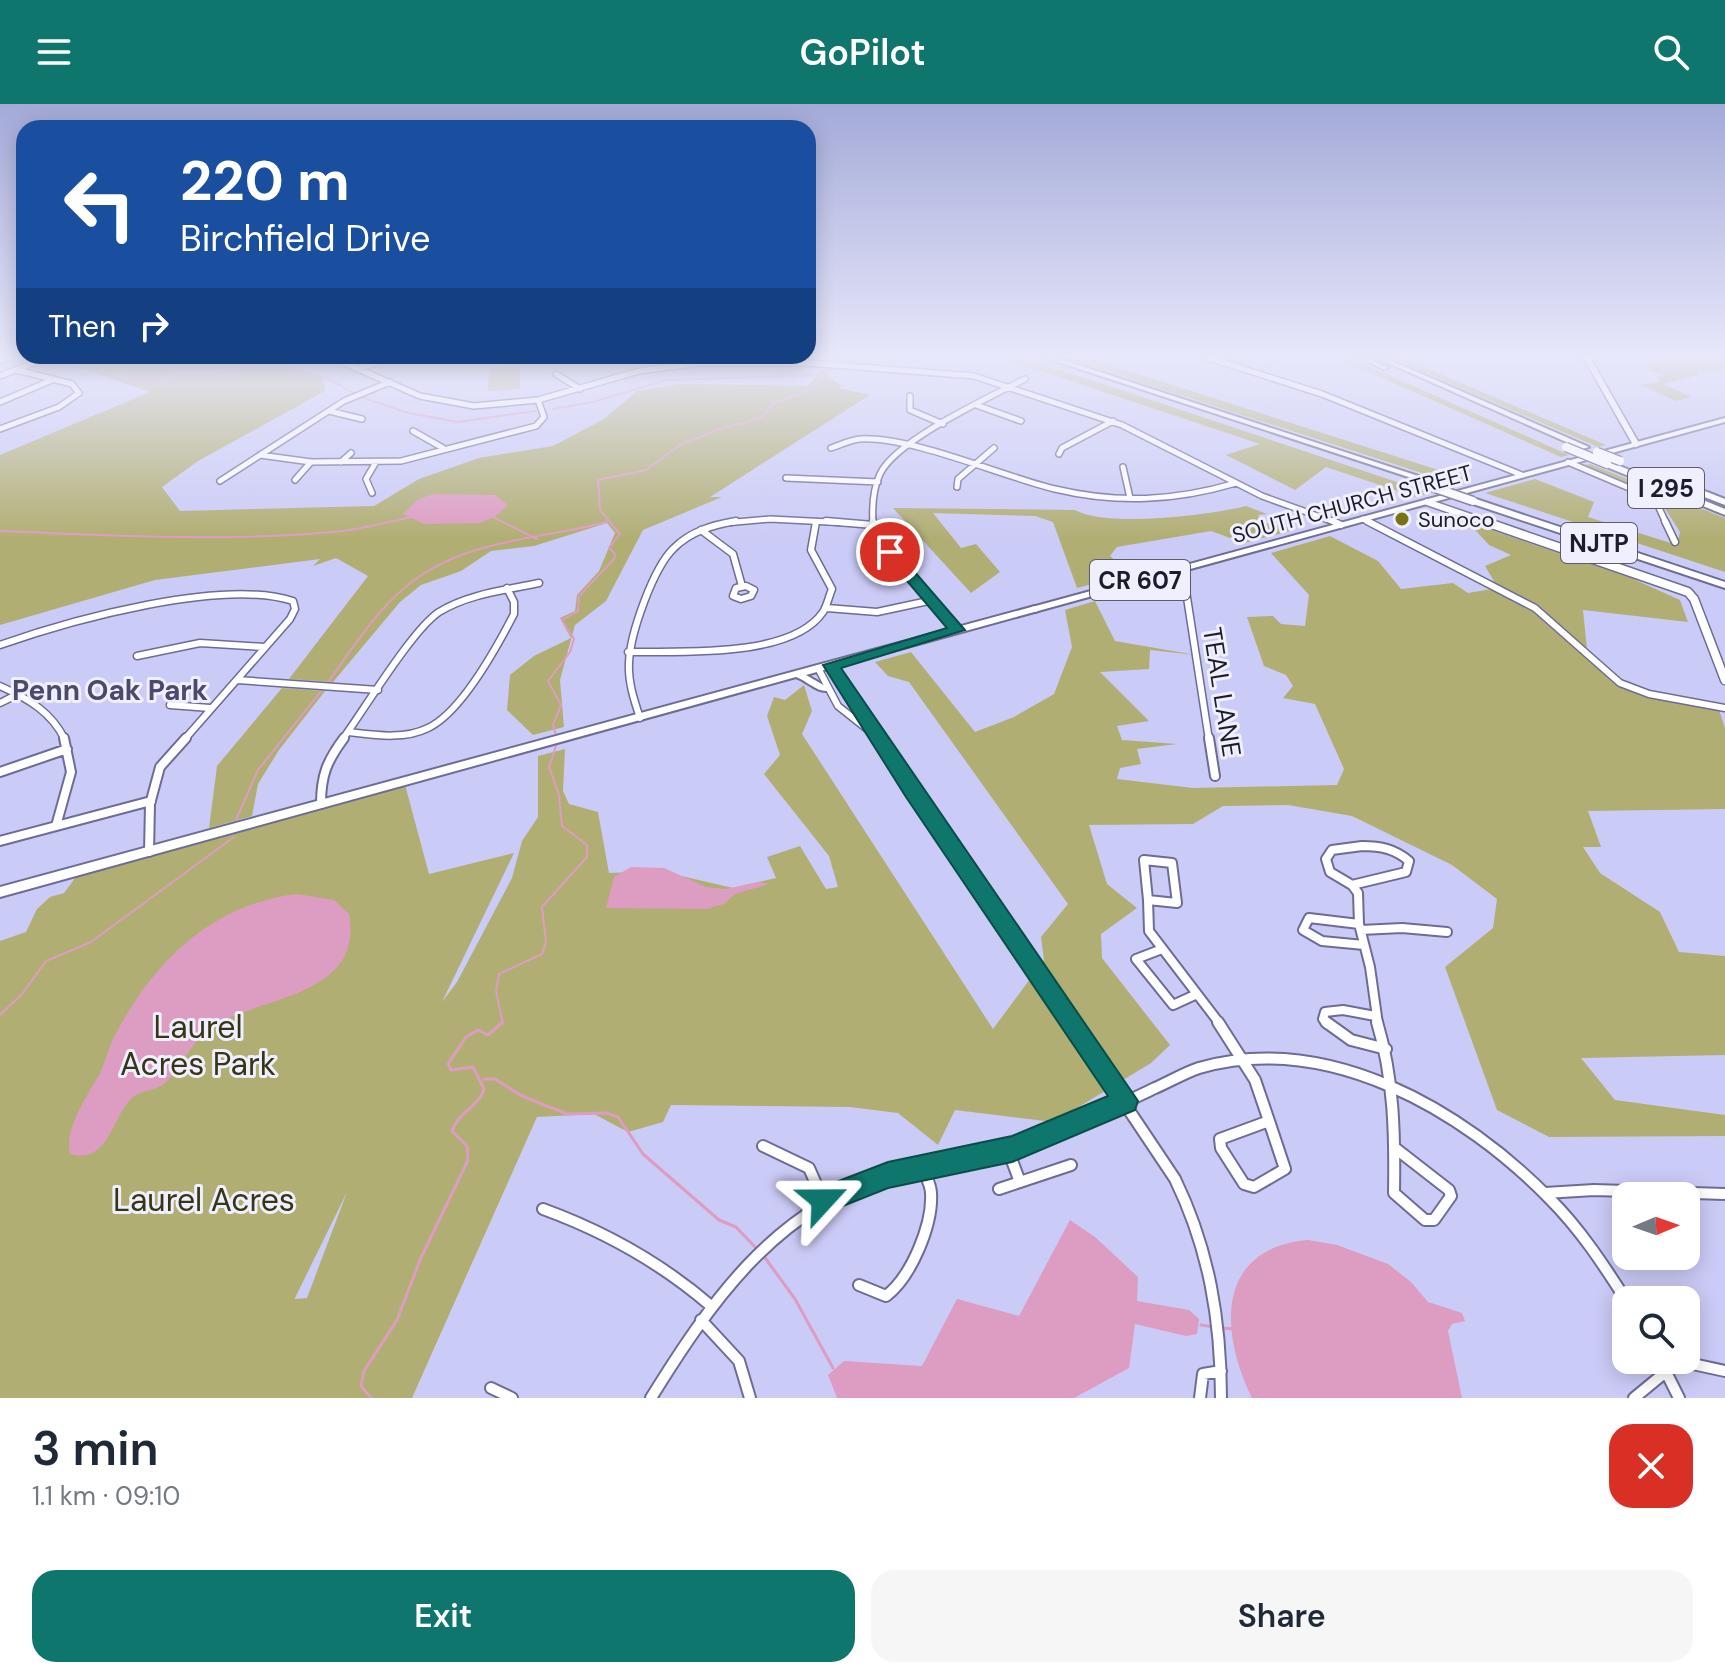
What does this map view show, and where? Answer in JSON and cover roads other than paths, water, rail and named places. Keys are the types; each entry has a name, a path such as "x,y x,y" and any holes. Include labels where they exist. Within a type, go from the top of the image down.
{"highway":[{"name":"NJTP","path":"1227,418 1725,579"},
{"name":"NJTP","path":"1234,418 1448,487 1477,500 1725,585"},
{"name":"I 295","path":"1501,418 1725,512"},
{"name":"I 295","path":"1519,418 1725,502"}],"main road":[{"name":"SOUTH CHURCH STREET","path":"1035,609 1725,420"},
{"path":"0,892 1035,609"},
{"path":"792,675 808,678 824,689"}],"street":[{"path":"0,429 28,418"},
{"path":"220,481 317,418"},
{"path":"260,455 311,462 407,461 443,448 531,428 542,418"},
{"path":"928,418 943,424"},
{"path":"953,418 883,468 878,482 873,525 880,540 957,630"},
{"path":"1014,418 1021,421"},
{"path":"1105,418 1236,483 1341,525"},
{"path":"1382,418 1522,475"},
{"path":"1621,418 1636,444"},
{"path":"1059,454 1062,448 1113,421"},
{"path":"531,428 541,434"},
{"path":"413,431 443,448"},
{"path":"831,448 866,438 911,447 1056,492 1130,498 1192,497 1236,483"},
{"path":"957,487 956,481 994,448"},
{"path":"341,462 351,453"},
{"path":"295,480 311,462"},
{"path":"372,493 366,479 376,462"},
{"path":"1568,462 1655,499 1675,542"},
{"path":"1123,467 1130,498"},
{"path":"786,478 878,482"},
{"path":"1427,502 1688,592 1696,603 1725,680"},
{"path":"1363,519 1535,608 1620,683 1649,694 1725,708"},
{"path":"640,718 628,685 628,652 637,623 668,556 683,539 701,530 747,520 873,525"},
{"path":"628,652 763,644 803,630 827,608 831,585 811,550 816,522"},
{"path":"701,530 733,554 742,586"},
{"name":"TEAL LANE","path":"1173,571 1186,591 1215,776"},
{"path":"321,804 323,773 348,732 419,633 438,613 466,600 539,583"},
{"path":"348,732 407,735 431,728 451,715 514,614 514,602 507,588"},
{"path":"0,645 53,628 169,603 254,592 279,593 289,598 295,609 160,767 151,801 149,852"},
{"path":"827,608 877,612 933,600"},
{"path":"137,656 200,643 264,647"},
{"path":"831,665 874,734 1126,1101 1175,1179 1201,1239 1219,1320 1221,1398"},
{"path":"818,668 824,689 836,708 850,721 874,734"},
{"path":"237,680 378,690"},
{"path":"0,686 30,697 55,720 67,749 72,767 56,826"},
{"path":"0,703 20,693"},
{"path":"170,705 210,708"},
{"path":"0,772 67,749"},
{"path":"0,841 151,801"},
{"path":"1352,885 1406,872 1409,861 1400,851 1383,847 1332,850 1326,859 1330,872 1352,885 1358,893 1360,927 1375,1016 1386,1049 1395,1148 1394,1193 1425,1220 1434,1220 1451,1196 1449,1190 1395,1148"},
{"path":"1148,900 1177,903 1172,863 1144,860 1149,931 1244,1061 1270,1121 1285,1169 1275,1178 1254,1187 1244,1184 1221,1148 1220,1139 1270,1121"},
{"path":"1364,945 1319,941 1308,937 1303,930 1309,918 1360,927 1447,932"},
{"path":"1162,949 1136,959 1173,1005 1197,994"},
{"path":"1375,1016 1334,1010 1325,1012 1323,1019 1329,1029 1351,1041 1386,1049"},
{"path":"651,1398 701,1320 743,1266 770,1239 823,1200 867,1181 1008,1150 1074,1126 1203,1067 1244,1061 1327,1066 1390,1087 1474,1133 1545,1193 1590,1247 1616,1286"},
{"path":"763,1146 809,1168 823,1200"},
{"path":"1008,1150 1020,1182"},
{"path":"999,1189 1071,1165"},
{"path":"859,1285 886,1296 900,1285 930,1202 929,1185 923,1169"},
{"path":"1545,1193 1594,1190 1725,1194"},
{"path":"543,1209 627,1242 650,1255 711,1306"},
{"path":"701,1320 739,1361 750,1398"},
{"path":"1700,1364 1725,1371"},
{"path":"1200,1398 1203,1374 1221,1371"},
{"path":"1634,1398 1656,1374"},
{"path":"1667,1374 1679,1398"},
{"path":"491,1388 512,1398"}],"waterway":[{"path":"438,418 458,422 483,418"},
{"path":"556,735 553,725 561,705 548,681 570,652 574,639 562,620 578,611 579,596 614,559 615,554 609,548 620,534 600,510 598,480 646,470 680,445 719,429 760,418"},
{"path":"0,531 250,537 343,531 412,517"},
{"path":"493,517 533,537"},
{"path":"533,537 607,522"},
{"path":"328,682 393,598 420,576 463,554 533,537"},
{"path":"533,537 537,539"},
{"path":"235,822 258,770 322,690"},
{"path":"503,1022 496,991 499,974 542,954 546,942 542,907 587,857 587,845 562,826 559,795 549,767 556,746"},
{"path":"0,1015 22,994 46,961 91,942 234,837"},
{"path":"371,1398 361,1386 364,1371 397,1320 420,1260 468,1160 467,1146 452,1131 484,1089 473,1067 451,1070 448,1064 466,1037 478,1030 488,1035 503,1022"},
{"path":"484,1079 495,1079 522,1096 567,1114 606,1113 618,1117 643,1154 719,1220 736,1227 758,1250"},
{"path":"763,1255 795,1299 833,1368"},
{"path":"1201,1325 1214,1327"},
{"path":"1221,1328 1234,1329"}],"place":[{"name":"Sunoco","path":"1402,519"}],"district":[{"name":"Penn Oak Park","path":"110,690"}],"park label":[{"name":"Laurel Acres Park","path":"198,1046"},
{"name":"Laurel Acres","path":"204,1200"}]}
